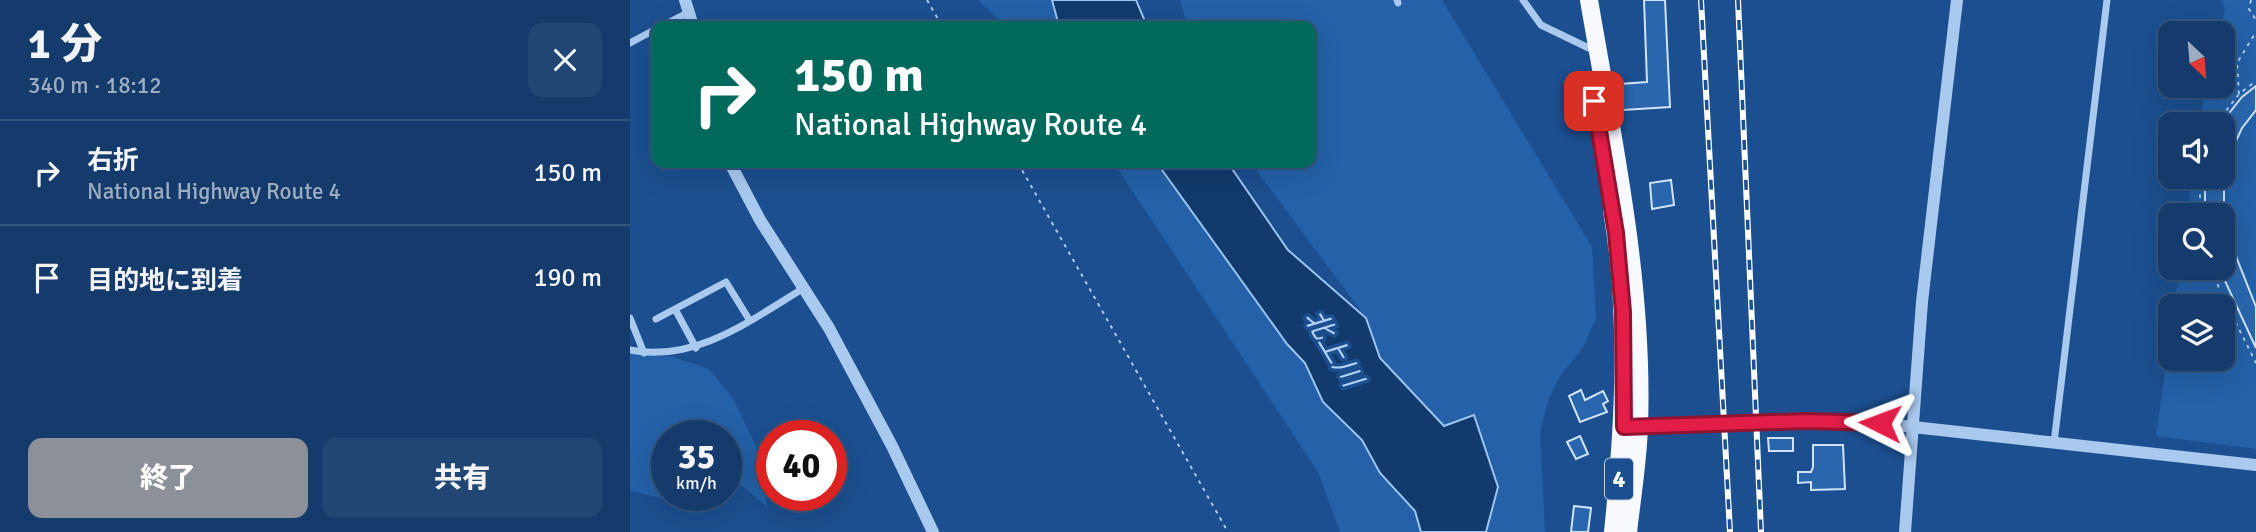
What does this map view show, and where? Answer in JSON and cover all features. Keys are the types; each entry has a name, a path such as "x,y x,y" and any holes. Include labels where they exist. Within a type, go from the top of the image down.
{"highway":[{"name":"4","path":"1576,0 1591,50 1628,232 1635,308 1628,532"},
{"name":"4","path":"1589,0 1591,50"},
{"name":"4","path":"1613,532 1632,427"}],"street":[{"path":"1522,0 1541,25 1591,50"},
{"path":"1906,532 1922,302 1957,0"},
{"path":"2054,443 2107,0"},
{"path":"668,21 687,6"},
{"path":"630,43 651,32"},
{"path":"733,168 760,220 804,288 892,446 933,532"},
{"path":"656,319 726,282 750,321"},
{"path":"630,350 644,353 696,348 750,321 804,288"},
{"path":"675,309 696,348"},
{"path":"630,318 644,353"},
{"path":"1632,427 1806,421 1913,426 2256,465"}],"path":[{"path":"926,0 939,21"},
{"path":"2251,0 2249,9 2256,20"},
{"path":"2239,94 2237,64 2256,32"},
{"path":"2225,112 2239,94 2256,82"},
{"path":"1021,168 1228,532"},
{"path":"2216,280 2256,363"}],"shaded area":[{"path":"978,0 1052,0 1058,21 1000,21"},
{"path":"1180,0 1442,0 1592,247 1596,318 1583,348 1560,376 1549,398 1540,432 1545,532 1486,532 1498,487 1474,415 1444,426 1380,358 1366,318 1255,168 1316,168 1316,21 1186,21"},
{"path":"2222,0 2256,0 2256,449 2156,436 2165,371 2235,371 2235,294 2176,294 2178,280 2235,280 2235,203 2189,203 2190,189 2235,189 2235,112 2202,112 2203,98 2235,98 2235,21 2222,21 2225,11"},
{"path":"1117,168 1161,168 1287,344 1305,363 1323,402 1362,440 1380,473 1415,511 1421,532 1340,532 1318,472"},
{"path":"630,351 673,357 709,369 732,397 756,446 756,498 742,486 742,420 651,420 651,496 630,491"}],"water":[{"path":"1052,0 1136,0 1145,21 1058,21"},
{"name":"北上川","path":"1161,168 1231,168 1288,250 1366,318 1380,358 1444,426 1474,415 1498,487 1486,532 1421,532 1415,511 1380,473 1362,440 1323,402 1305,363 1287,344"}],"building":[{"path":"1644,0 1665,0 1670,107 1623,110 1620,84 1647,82"},
{"path":"2256,86 2256,110 2242,128 2235,143 2235,112 2230,112 2242,97"},
{"path":"1671,180 1674,205 1652,209 1650,183"},
{"path":"2205,189 2224,189 2224,203 2205,203"},
{"path":"2235,254 2256,307 2256,348 2235,303 2235,294 2231,294 2225,280 2235,280"},
{"path":"1581,390 1585,400 1603,391 1608,401 1603,404 1607,412 1580,422 1569,396"},
{"path":"1580,436 1588,454 1576,459 1567,442"},
{"path":"1768,438 1793,438 1793,451 1769,451"},
{"path":"1813,445 1843,445 1845,489 1811,490 1811,482 1798,483 1798,472 1811,472 1813,467"},
{"path":"1574,506 1591,508 1588,532 1571,532"}],"railway":[{"path":"1701,0 1730,532"},
{"path":"1738,0 1761,532"}],"route":[{"path":"1594,101 1616,233 1623,312 1624,427 1806,421 1880,423"}]}
